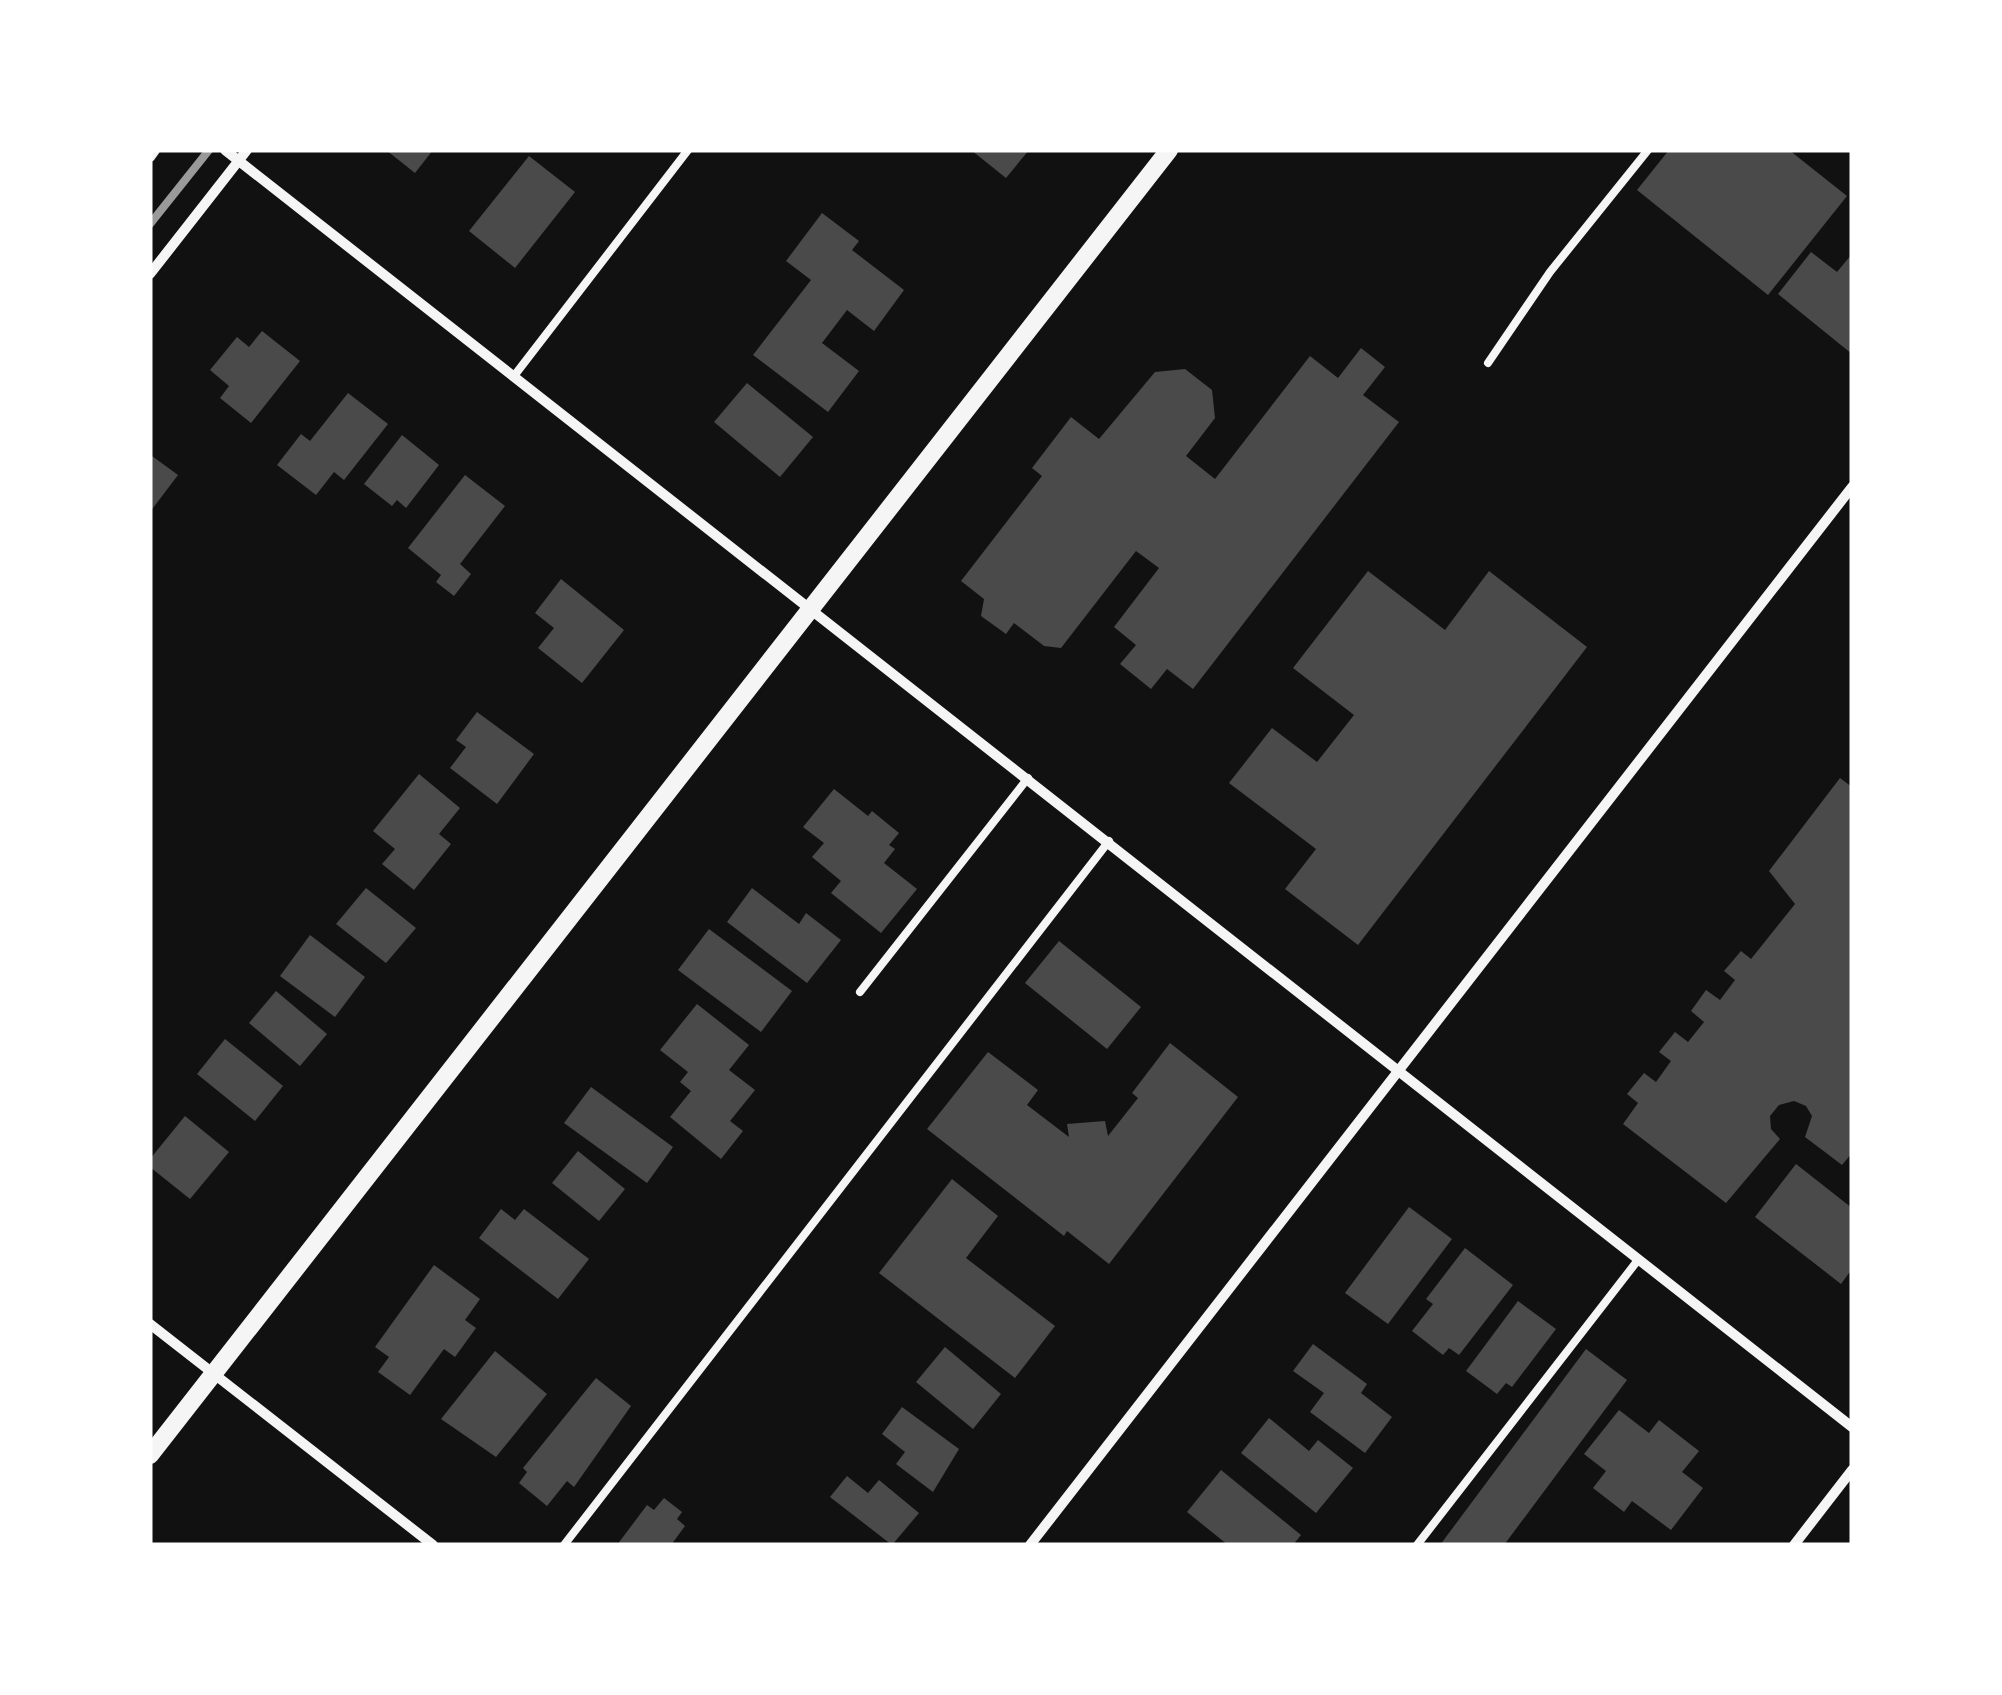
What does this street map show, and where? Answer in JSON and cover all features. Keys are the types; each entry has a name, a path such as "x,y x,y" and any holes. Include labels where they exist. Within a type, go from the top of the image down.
{"street":[{"path":"150,156 155,150"},
{"path":"224,150 1852,1426"},
{"path":"150,274 247,150"},
{"path":"150,1455 1169,150"},
{"path":"1030,1545 1852,487"},
{"path":"150,1324 433,1545"},
{"path":"1794,1545 1852,1470"}],"lane":[{"path":"514,376 688,150"},
{"path":"1488,363 1550,272 1648,150"},
{"path":"860,992 1028,778"},
{"path":"564,1545 1109,841"},
{"path":"1417,1545 1638,1260"}],"building":[{"path":"386,150 433,150 415,173"},
{"path":"971,150 1029,150 1006,178"},
{"path":"1669,150 1789,150 1847,196 1768,295 1637,190"},
{"path":"529,156 575,192 515,268 469,231"},
{"path":"822,213 859,241 852,250 904,290 874,331 847,310 822,343 859,371 828,412 753,355 811,280 786,261"},
{"path":"1811,252 1837,272 1852,254 1852,354 1778,294"},
{"path":"262,331 300,361 251,423 220,398 229,386 210,370 237,337 249,347"},
{"path":"1361,348 1385,367 1363,395 1399,422 1193,689 1167,669 1151,689 1120,664 1136,645 1114,627 1159,568 1136,551 1061,648 1044,646 1014,623 1006,634 981,616 984,599 961,581 1042,476 1032,468 1071,417 1099,439 1155,372 1185,369 1212,390 1215,418 1186,456 1215,479 1310,356 1338,378"},
{"path":"747,383 813,437 780,477 714,422"},
{"path":"348,393 388,424 344,480 334,472 316,495 277,465 301,434 310,441"},
{"path":"402,435 439,465 406,508 397,500 392,506 364,484"},
{"path":"152,456 178,475 150,512 150,459"},
{"path":"465,475 505,506 460,564 471,574 454,596 436,582 441,575 408,548"},
{"path":"1368,571 1445,630 1489,571 1587,647 1358,945 1285,889 1316,849 1229,783 1272,728 1317,762 1354,715 1293,668"},
{"path":"561,579 624,630 582,683 538,648 554,628 535,613"},
{"path":"477,712 534,754 497,804 450,768 466,747 456,740"},
{"path":"419,774 460,808 439,834 451,844 414,890 382,864 395,849 373,831"},
{"path":"1840,778 1852,787 1852,1153 1842,1165 1805,1137 1812,1116 1806,1106 1794,1101 1779,1105 1770,1116 1771,1129 1780,1139 1726,1203 1623,1124 1638,1103 1627,1094 1644,1073 1656,1082 1671,1061 1659,1052 1675,1032 1688,1042 1704,1022 1691,1011 1706,990 1720,1000 1735,980 1724,971 1741,951 1751,959 1795,904 1769,871"},
{"path":"834,789 868,816 872,811 899,833 889,845 895,849 884,863 917,889 881,933 831,893 841,881 812,857 824,843 803,827"},
{"path":"366,888 416,928 386,963 336,924"},
{"path":"752,888 799,924 806,913 841,940 807,983 727,922"},
{"path":"709,929 792,991 761,1032 678,970"},
{"path":"310,935 365,977 335,1017 280,976"},
{"path":"1059,941 1141,1007 1107,1049 1025,983"},
{"path":"276,991 327,1034 300,1066 249,1023"},
{"path":"697,1004 749,1045 729,1070 755,1090 730,1121 743,1131 721,1159 670,1117 691,1091 680,1082 688,1072 660,1050"},
{"path":"225,1039 283,1086 255,1121 197,1074"},
{"path":"1170,1043 1238,1097 1109,1264 1067,1231 1064,1236 927,1129 988,1052 1038,1090 1027,1105 1069,1137 1067,1124 1105,1121 1108,1136 1138,1098 1132,1093"},
{"path":"591,1087 673,1147 647,1183 564,1123"},
{"path":"185,1116 229,1152 190,1199 150,1167 150,1159"},
{"path":"578,1151 625,1189 599,1221 552,1183"},
{"path":"1796,1164 1852,1208 1852,1269 1841,1284 1755,1217"},
{"path":"952,1179 998,1216 966,1258 1055,1326 1015,1378 879,1273"},
{"path":"1409,1207 1452,1239 1388,1324 1345,1293"},
{"path":"501,1209 515,1220 524,1209 589,1259 558,1299 479,1238"},
{"path":"1465,1248 1513,1285 1459,1355 1449,1348 1443,1355 1412,1331 1433,1304 1426,1299"},
{"path":"434,1265 480,1299 465,1320 476,1328 455,1357 444,1349 410,1395 378,1372 389,1357 375,1347"},
{"path":"1518,1301 1556,1329 1512,1387 1506,1383 1497,1394 1466,1371"},
{"path":"1313,1344 1367,1384 1361,1393 1392,1417 1365,1453 1310,1412 1324,1393 1293,1371"},
{"path":"945,1347 1001,1394 973,1429 916,1382"},
{"path":"1586,1349 1627,1380 1504,1545 1440,1545"},
{"path":"495,1351 547,1394 496,1457 441,1419"},
{"path":"596,1378 631,1406 574,1487 567,1481 547,1506 519,1483 527,1472 523,1468"},
{"path":"902,1407 959,1449 933,1492 896,1464 905,1452 882,1434"},
{"path":"1619,1410 1649,1433 1659,1420 1699,1451 1682,1472 1703,1488 1671,1530 1632,1501 1624,1512 1593,1488 1606,1471 1584,1454"},
{"path":"1269,1418 1309,1451 1318,1440 1353,1468 1316,1513 1241,1453"},
{"path":"1221,1470 1301,1535 1293,1545 1228,1545 1187,1512"},
{"path":"847,1476 868,1493 879,1480 919,1513 892,1545 830,1497"},
{"path":"664,1498 682,1512 677,1519 685,1526 671,1545 617,1545 647,1505 654,1510"}],"railway":[{"path":"150,224 209,150"}]}
